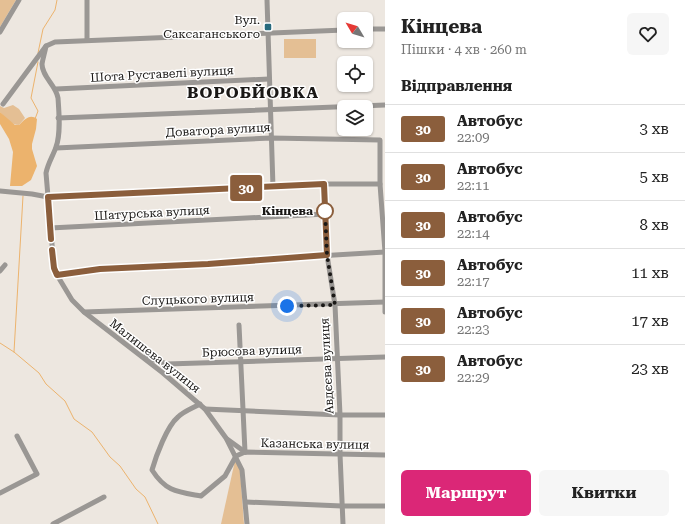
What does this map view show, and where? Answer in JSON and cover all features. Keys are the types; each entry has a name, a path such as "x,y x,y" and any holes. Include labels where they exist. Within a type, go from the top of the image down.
{"street":[{"path":"0,32 19,0"},
{"path":"87,0 87,40"},
{"path":"266,0 273,187"},
{"path":"373,29 385,29"},
{"path":"3,104 46,46 55,42 337,30"},
{"path":"46,46 42,65 44,71 56,89"},
{"name":"Шота Руставелі вулиця","path":"56,89 269,79"},
{"name":"Малишева вулиця","path":"56,89 58,96 59,137 56,148 47,166 46,173 53,261 57,275 72,300 84,312 163,373 205,409 226,438 242,470 247,524"},
{"path":"58,118 270,109 385,106"},
{"name":"Доватора вулиця","path":"56,148 271,138 380,140 380,184"},
{"path":"0,191 48,197 324,184 380,184 385,252 385,312"},
{"name":"Авдєєва вулиця","path":"324,184 327,255 335,305 343,524"},
{"name":"Шатурська вулиця","path":"50,228 326,214"},
{"path":"57,275 100,269 208,264 385,252"},
{"path":"0,271 5,265"},
{"name":"Слуцького вулиця","path":"84,312 335,305 385,302"},
{"path":"96,312 96,322"},
{"path":"239,325 244,452"},
{"name":"Брюсова вулиця","path":"140,355 167,364 385,357"},
{"path":"163,373 167,364"},
{"path":"200,404 182,414 171,426 155,459 152,470 156,476 173,491 201,496 225,476 236,456"},
{"path":"205,409 340,415 385,415"},
{"path":"0,493 37,474 17,436"},
{"name":"Казанська вулиця","path":"226,438 244,452"},
{"name":"Казанська вулиця","path":"236,456 244,452 385,455"},
{"path":"53,524 62,522 104,496"},
{"path":"246,502 342,506 385,506"}],"shaded area":[{"path":"0,0 16,0 0,27"},
{"path":"284,39 316,39 316,58 284,58"},
{"path":"13,105 19,109 25,118 19,125 11,122 0,112 0,106 4,108"},
{"path":"0,112 15,125 19,125 25,119 30,117 37,119 32,149 37,166 31,180 22,186 10,186 13,152 9,139 0,124"},
{"path":"236,456 240,470 244,524 221,524"}],"waterway":[{"path":"38,53 43,29 55,10 57,0"},
{"path":"35,119 38,111 31,98 38,62"},
{"path":"14,352 23,196"},
{"path":"0,343 14,352 39,373 46,384 65,401 74,419 92,432 110,457 120,466 136,489 145,497 158,524"}],"bus line":[{"name":"30","path":"51,239 48,197 324,184 327,255 208,264 124,267 57,275 54,268 52,250"}],"place":[{"name":"Вул. Саксаганського","path":"268,27"},
{"name":"Кінцева","path":"325,211"}],"district":[{"name":"ВОРОБЙОВКА","path":"253,92"}],"route":[{"path":"287,306 335,305 327,255 325,211"}]}
